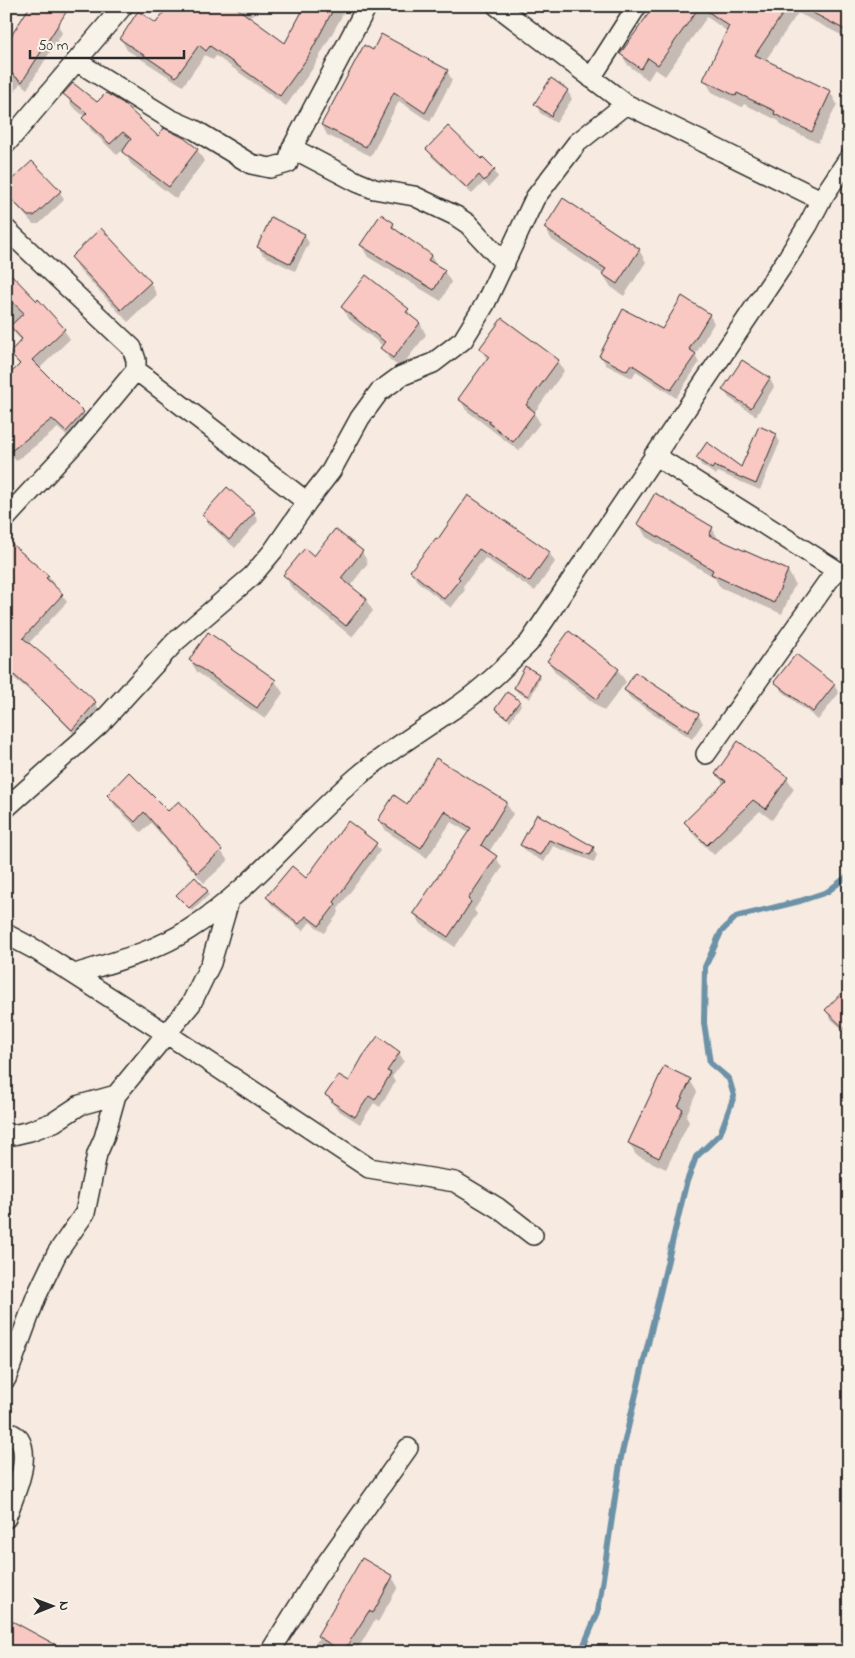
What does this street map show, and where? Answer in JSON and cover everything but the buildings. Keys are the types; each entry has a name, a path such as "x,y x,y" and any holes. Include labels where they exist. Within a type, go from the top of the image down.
{"street":[{"path":"6,144 123,6"},
{"path":"76,61 170,119 195,130 251,164 270,168 288,163 292,148 367,6"},
{"path":"497,6 626,104 821,200"},
{"path":"591,78 637,6"},
{"path":"6,808 99,725 175,642 252,576 273,551 331,471 360,418 379,392 401,376 434,363 463,340 486,304 535,198 577,143 626,104"},
{"path":"292,148 358,182 374,188 414,196 456,216 468,224 504,264"},
{"path":"75,974 157,946 187,931 229,901 356,778 399,744 454,710 496,676 529,643 785,262 821,200 849,158"},
{"path":"6,229 132,348 136,360 136,370 78,440 6,518"},
{"path":"136,370 307,502"},
{"path":"654,456 836,570 706,754"},
{"path":"6,1379 40,1288 57,1253 85,1212 97,1154 104,1138 116,1095 191,1004 211,962 229,901"},
{"path":"6,934 75,974 369,1168 455,1182 498,1208 533,1234"},
{"path":"6,1133 13,1135 30,1131 54,1122 80,1105 116,1095"},
{"path":"6,1431 18,1437 23,1448 23,1461 20,1477 6,1518"},
{"path":"270,1652 316,1578 408,1448"}],"waterway":[{"path":"581,1652 598,1612 621,1457 686,1184 696,1157 720,1134 734,1096 729,1079 710,1063 704,1023 705,967 721,932 736,917 800,901 827,892 849,875"}]}
